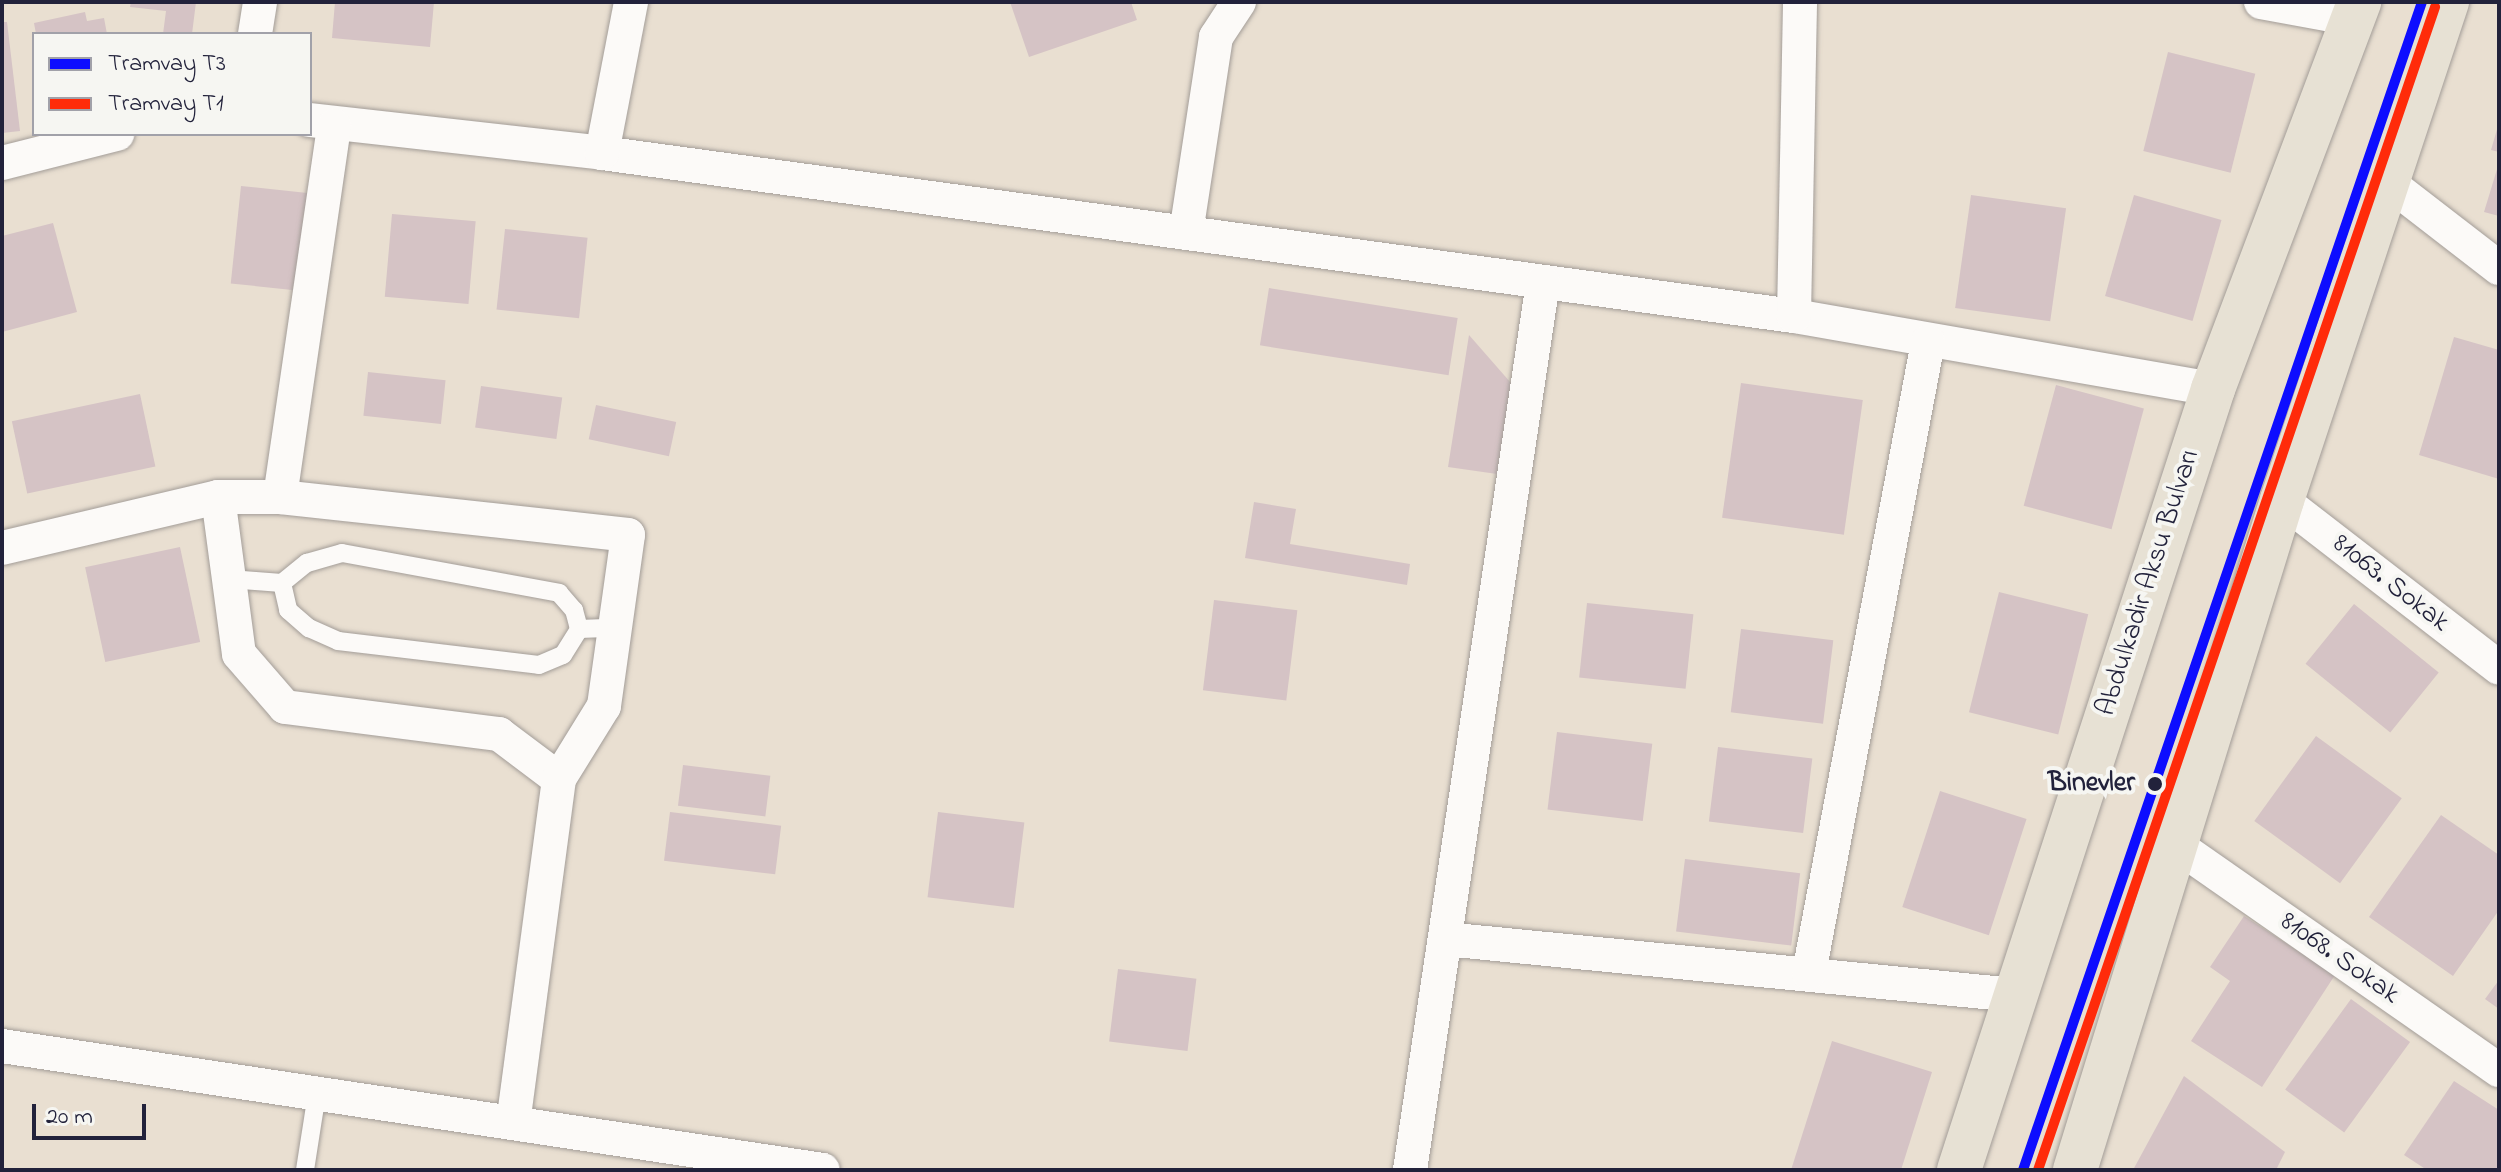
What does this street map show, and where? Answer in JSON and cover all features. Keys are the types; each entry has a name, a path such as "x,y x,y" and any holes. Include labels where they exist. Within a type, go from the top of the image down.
{"main road":[{"path":"2075,1170 2179,847 2282,500 2385,180 2447,2"},
{"name":"Abdulkadir Aksu Bulvarı","path":"1959,1170 2213,389 2357,10"}],"street":[{"path":"255,32 260,2"},
{"path":"602,153 631,2"},
{"path":"1186,233 1216,37 1239,2"},
{"path":"1794,316 1800,2"},
{"path":"2261,2 2357,10"},
{"path":"280,497 322,123 602,153 1794,316 1928,342 2213,389"},
{"path":"2,163 109,136"},
{"path":"2385,180 2499,268"},
{"path":"1410,1170 1543,282"},
{"path":"1809,973 1928,342"},
{"path":"218,497 239,654 285,707 499,734 559,779"},
{"path":"2,548 218,497 280,497 628,535 604,706 559,779 513,1122"},
{"name":"81063. Sokak","path":"2282,500 2499,668"},
{"name":"81068. Sokak","path":"2179,847 2499,1070"},
{"path":"1445,939 2014,995"},
{"path":"2,1046 513,1122 550,1132 823,1170"}],"lane":[{"path":"229,579 282,583 307,563 342,553 559,593 574,610 579,629 563,655 539,665 338,641 309,628 288,610 282,583"},
{"path":"579,629 613,628"},
{"path":"305,1170 317,1093"}],"building":[{"path":"131,2 196,2 192,32 163,32 166,11 130,7"},
{"path":"335,2 434,2 430,47 332,38"},
{"path":"1010,2 1131,2 1137,20 1029,57"},
{"path":"85,12 87,21 104,18 107,32 36,32 34,23"},
{"path":"2,22 7,22 20,131 2,133"},
{"path":"2168,52 2255,74 2231,173 2143,151"},
{"path":"2499,126 2499,152 2491,150"},
{"path":"2499,166 2499,216 2484,212"},
{"path":"241,186 310,193 299,291 231,283"},
{"path":"1971,195 2066,208 2050,321 1955,308"},
{"path":"2134,195 2221,220 2193,321 2105,296"},
{"path":"392,214 476,221 468,304 385,297"},
{"path":"53,223 77,312 2,332 2,236"},
{"path":"505,229 588,238 579,318 497,310"},
{"path":"1269,288 1458,318 1449,375 1260,345"},
{"path":"1469,335 1511,383 1497,474 1448,467"},
{"path":"2454,337 2499,350 2499,479 2419,455"},
{"path":"368,372 446,380 441,424 363,416"},
{"path":"1741,383 1863,400 1844,535 1722,518"},
{"path":"2056,385 2144,409 2112,529 2024,506"},
{"path":"481,386 562,397 556,439 475,428"},
{"path":"140,394 155,466 27,494 12,421"},
{"path":"596,405 676,422 669,456 589,439"},
{"path":"1254,502 1296,509 1290,544 1410,564 1407,585 1245,558"},
{"path":"180,547 200,642 105,662 85,567"},
{"path":"1999,592 2088,614 2058,735 1969,712"},
{"path":"1214,600 1297,610 1286,701 1203,690"},
{"path":"1587,603 1693,614 1686,689 1579,678"},
{"path":"2354,604 2439,673 2390,732 2306,664"},
{"path":"1741,629 1833,640 1823,724 1731,712"},
{"path":"1557,732 1652,744 1643,821 1547,809"},
{"path":"2316,736 2402,798 2340,883 2254,821"},
{"path":"1718,747 1812,759 1803,833 1709,821"},
{"path":"683,765 770,776 765,816 678,806"},
{"path":"1940,791 2027,819 1989,935 1902,907"},
{"path":"670,812 781,826 775,874 664,861"},
{"path":"938,812 1024,823 1014,908 928,897"},
{"path":"2441,815 2499,855 2499,910 2453,976 2369,917"},
{"path":"1685,859 1800,873 1791,946 1676,931"},
{"path":"2244,916 2335,975 2262,1087 2191,1041 2230,981 2210,967"},
{"path":"1118,969 1196,979 1188,1051 1109,1041"},
{"path":"2499,980 2499,1009 2485,999"},
{"path":"2351,999 2410,1042 2344,1133 2285,1090"},
{"path":"1832,1041 1932,1072 1901,1170 1791,1170"},
{"path":"2184,1076 2285,1152 2276,1170 2133,1170"},
{"path":"2454,1081 2499,1110 2499,1170 2427,1170 2404,1155"}],"tram line":[{"name":"T3","path":"2023,1170 2422,2"},
{"name":"T1","path":"2038,1170 2435,7"}],"place":[{"name":"Binevler","path":"2155,784"}]}
